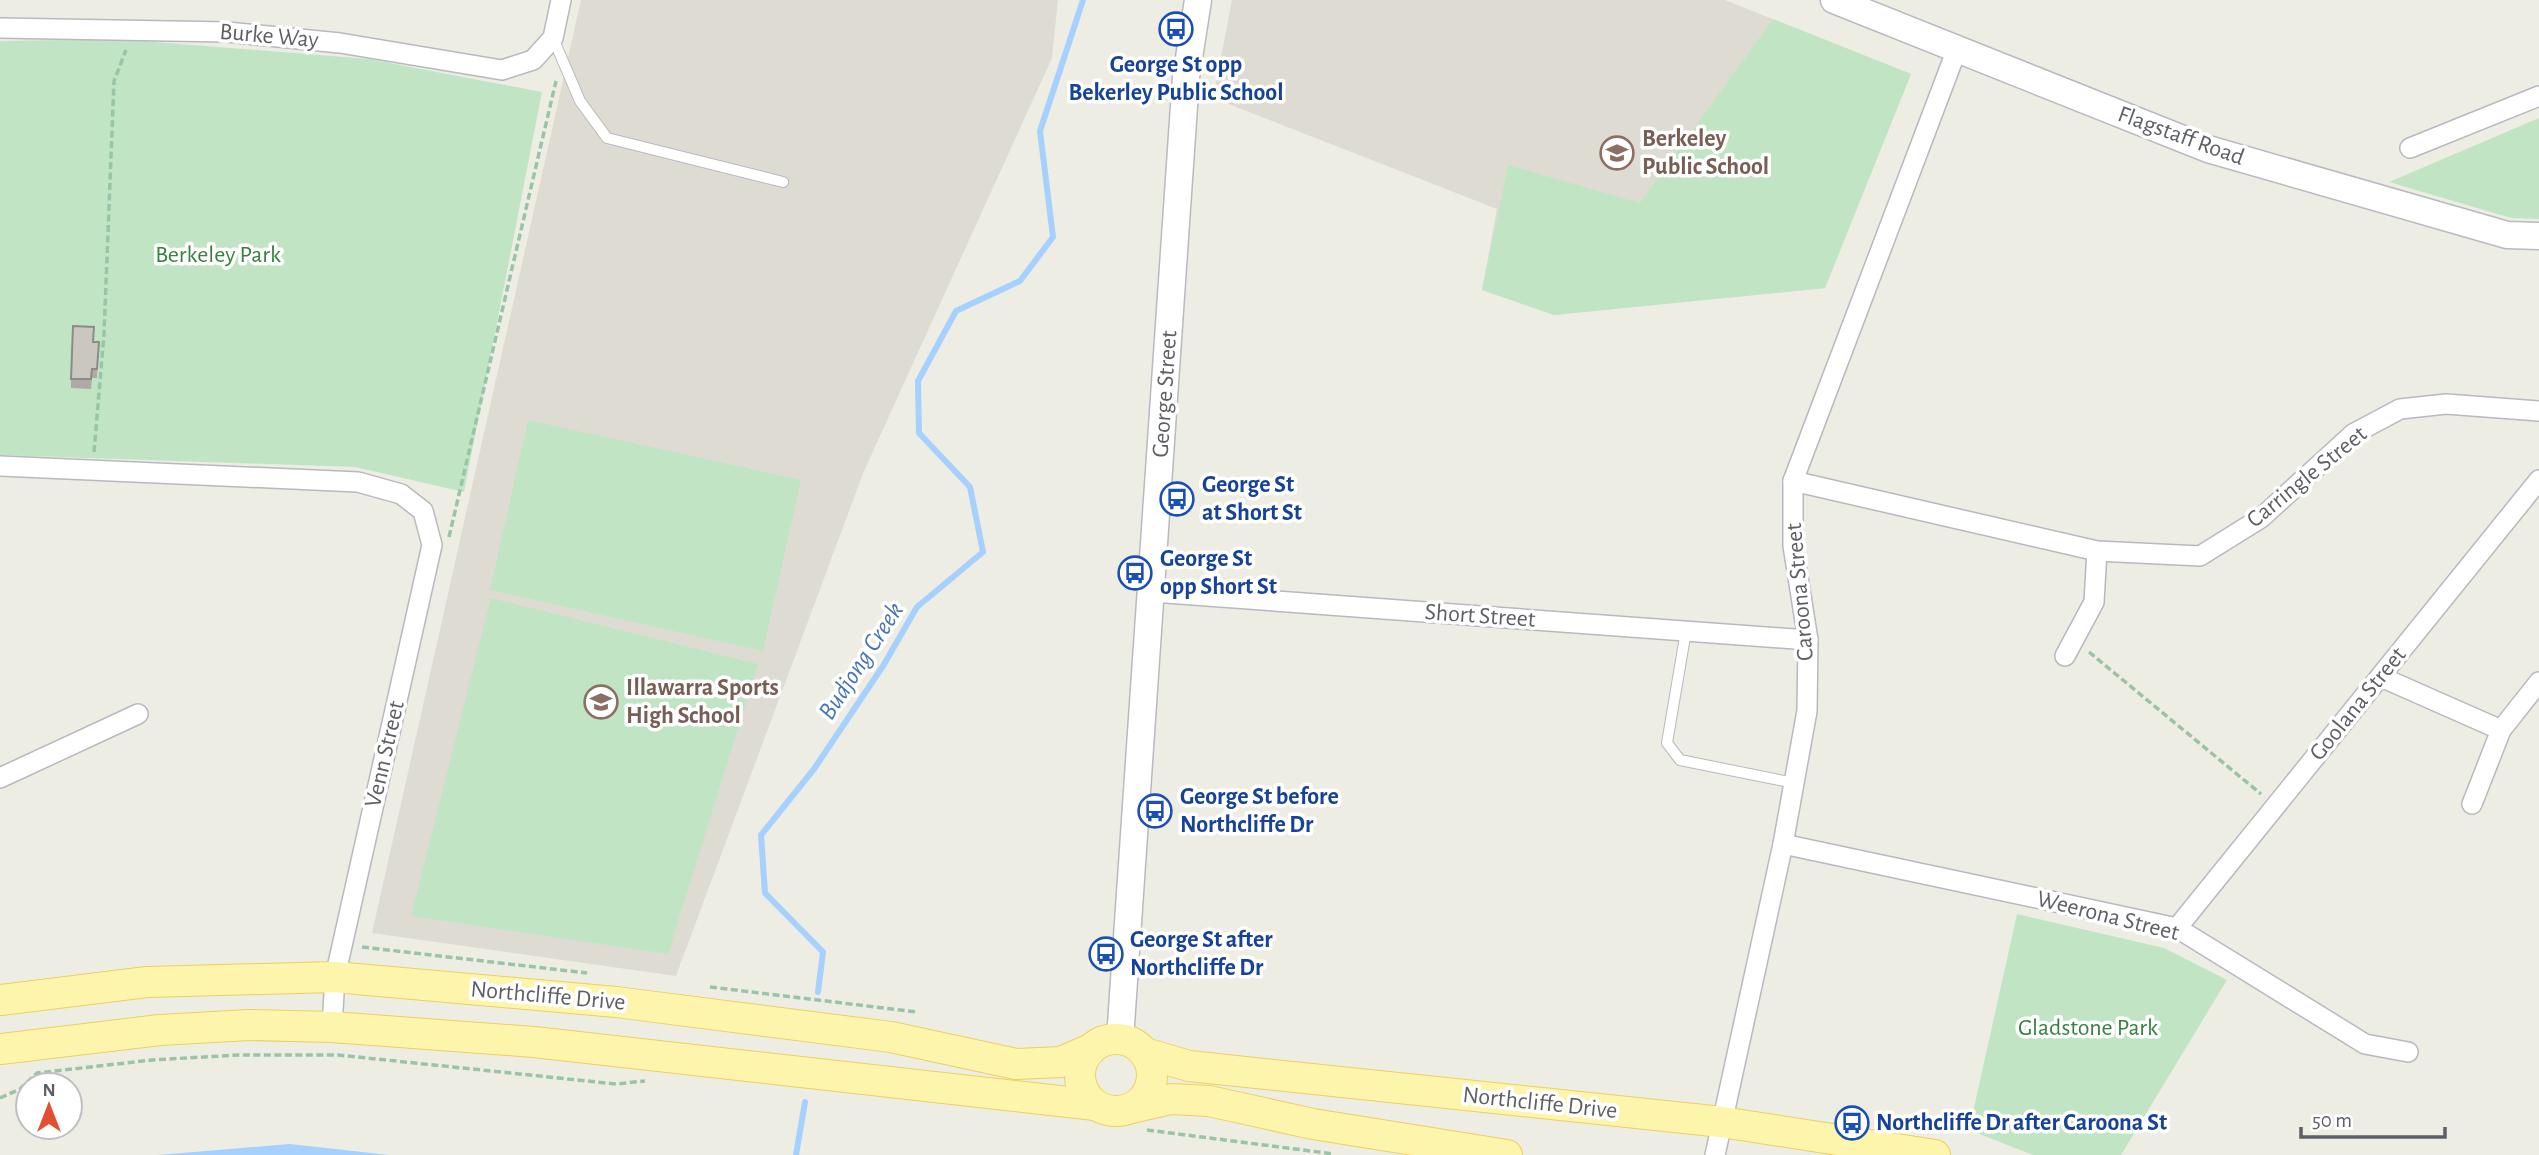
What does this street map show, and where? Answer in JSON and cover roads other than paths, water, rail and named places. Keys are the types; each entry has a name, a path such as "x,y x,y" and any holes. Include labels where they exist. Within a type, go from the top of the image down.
{"main road":[{"name":"George Street","path":"1132,1046 1152,592 1186,77 1198,0"},
{"name":"Flagstaff Road","path":"1838,1 2208,149 2507,235 2539,236"},
{"name":"Northcliffe Drive","path":"0,1000 147,982 335,977 616,1002 877,1035 1016,1064 1061,1062 1091,1049"},
{"name":"Northcliffe Drive","path":"0,1049 160,1030 249,1025 332,1027 534,1042 1095,1105"},
{"path":"1135,1119 1152,1084 1152,1073 1132,1046 1110,1040 1091,1049 1080,1068 1082,1088 1095,1105 1135,1119 1171,1099 1197,1100 1313,1125 1507,1155"},
{"name":"Northcliffe Drive","path":"1132,1046 1189,1066 1722,1122 1925,1154"}],"street":[{"path":"553,38 561,0"},
{"name":"Burke Way","path":"0,28 134,28 227,32 340,43 502,70 533,60 553,38"},
{"name":"Caroona Street","path":"1715,1155 1783,844 1807,711 1808,640 1793,546 1793,481 1956,49"},
{"path":"2410,148 2539,96"},
{"name":"Carringle Street","path":"1793,481 2097,551 2200,556 2261,518 2353,434 2400,410 2446,404 2539,411"},
{"name":"Venn Street","path":"0,466 358,482 401,494 424,511 432,545 335,977 332,1027"},
{"name":"Goolana Street","path":"2177,928 2539,480"},
{"path":"2069,648 2094,602 2097,551"},
{"name":"Short Street","path":"1152,592 1808,640"},
{"path":"2381,677 2501,730"},
{"path":"2472,804 2501,730 2539,682"},
{"path":"0,778 138,714"},
{"name":"Weerona Street","path":"1783,844 2177,928 2365,1044 2408,1052"}],"lane":[{"path":"553,38 580,101 607,138 783,182"},
{"path":"1686,631 1667,743 1680,760 1794,783"}],"water":[{"path":"290,1144 389,1155 158,1155"}],"waterway":[{"name":"Budjong Creek","path":"818,992 823,952 765,893 761,835 814,769 883,666 917,607 983,552 970,487 919,433 918,381 956,311 1020,281 1053,237 1040,131 1083,0"},
{"name":"Budjong Creek","path":"796,1155 805,1102"}],"place":[{"name":"George St opp Bekerley Public School","path":"1176,29"},
{"name":"Berkeley Public School","path":"1617,153"},
{"name":"George St at Short St","path":"1177,499"},
{"name":"George St opp Short St","path":"1135,573"},
{"name":"Illawarra Sports High School","path":"601,702"},
{"name":"George St before Northcliffe Dr","path":"1155,811"},
{"name":"George St after Northcliffe Dr","path":"1106,954"},
{"name":"Northcliffe Dr after Caroona St","path":"1852,1123"}],"park label":[{"name":"Berkeley Park","path":"218,255"},
{"name":"Gladstone Park","path":"2088,1028"}]}
